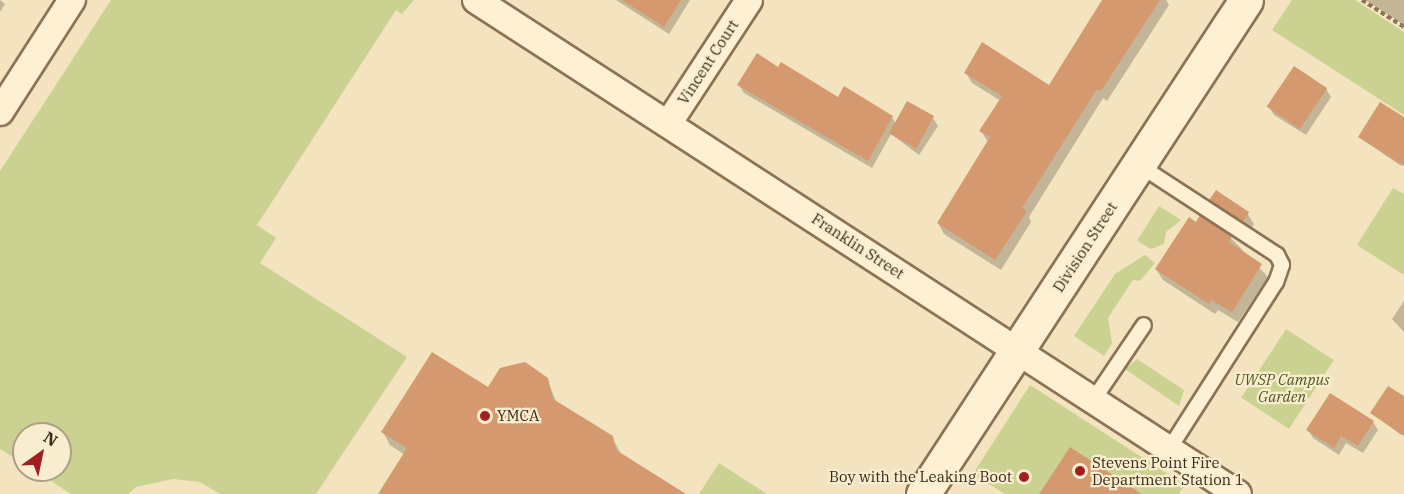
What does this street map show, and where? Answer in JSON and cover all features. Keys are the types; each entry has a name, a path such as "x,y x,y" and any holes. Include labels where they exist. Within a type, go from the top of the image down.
{"main road":[{"name":"Division Street","path":"923,494 1246,0"}],"street":[{"path":"0,112 72,0"},
{"name":"Franklin Street","path":"476,0 1238,494"},
{"name":"Vincent Court","path":"668,124 749,0"}],"lane":[{"path":"1139,165 1277,255 1282,265 1276,282 1170,449"},
{"path":"1094,399 1144,325"}],"path":[{"path":"1362,0 1404,27"}],"green space":[{"path":"111,0 414,0 402,14 396,10 257,225 276,238 260,263 407,357 316,494 220,494 200,482 173,479 136,487 128,494 71,494 52,482 72,482 72,422 12,422 12,456 0,449 0,171"},
{"path":"1292,0 1355,0 1404,32 1404,115 1272,30"},
{"path":"1393,188 1404,194 1404,275 1357,245"},
{"path":"1159,206 1181,220 1166,232 1164,244 1151,249 1137,241"},
{"path":"1145,255 1155,263 1140,281 1133,280 1108,318 1112,343 1104,356 1074,336 1115,274"},
{"name":"UWSP Campus Garden","path":"1286,329 1334,360 1289,429 1241,398"},
{"path":"1137,359 1184,390 1179,406 1125,369"},
{"path":"1030,385 1185,485 1179,494 1142,494 1070,448 1039,494 1005,494 973,474"},
{"path":"719,463 767,494 699,494"}],"building":[{"path":"622,0 681,0 664,27"},
{"path":"1102,0 1160,0 1101,91 1097,89 1022,208 1027,211 995,260 937,223 990,137 979,131 1002,96 964,73 982,42 1049,85"},
{"path":"757,53 778,67 781,62 838,97 844,86 893,116 868,161 737,85"},
{"path":"1294,66 1327,88 1300,129 1267,107"},
{"path":"907,101 934,116 916,148 889,133"},
{"path":"1380,102 1404,117 1404,166 1358,137"},
{"path":"1216,190 1249,212 1242,222 1209,200"},
{"path":"1200,215 1232,236 1229,242 1262,264 1232,312 1211,300 1209,304 1155,269 1189,217 1196,222"},
{"name":"YMCA","path":"432,352 488,387 500,368 525,362 548,378 553,399 613,436 616,450 686,494 378,494 407,448 381,432"},
{"path":"1388,386 1404,396 1404,436 1370,413"},
{"path":"1330,393 1374,421 1358,446 1341,436 1334,448 1306,430"},
{"name":"Stevens Point Fire Department Station 1","path":"1070,447 1142,494 1039,494"}],"place":[{"name":"YMCA","path":"485,416"},
{"name":"Stevens Point Fire Department Station 1","path":"1080,471"},
{"name":"Boy with the Leaking Boot","path":"1024,477"}]}
